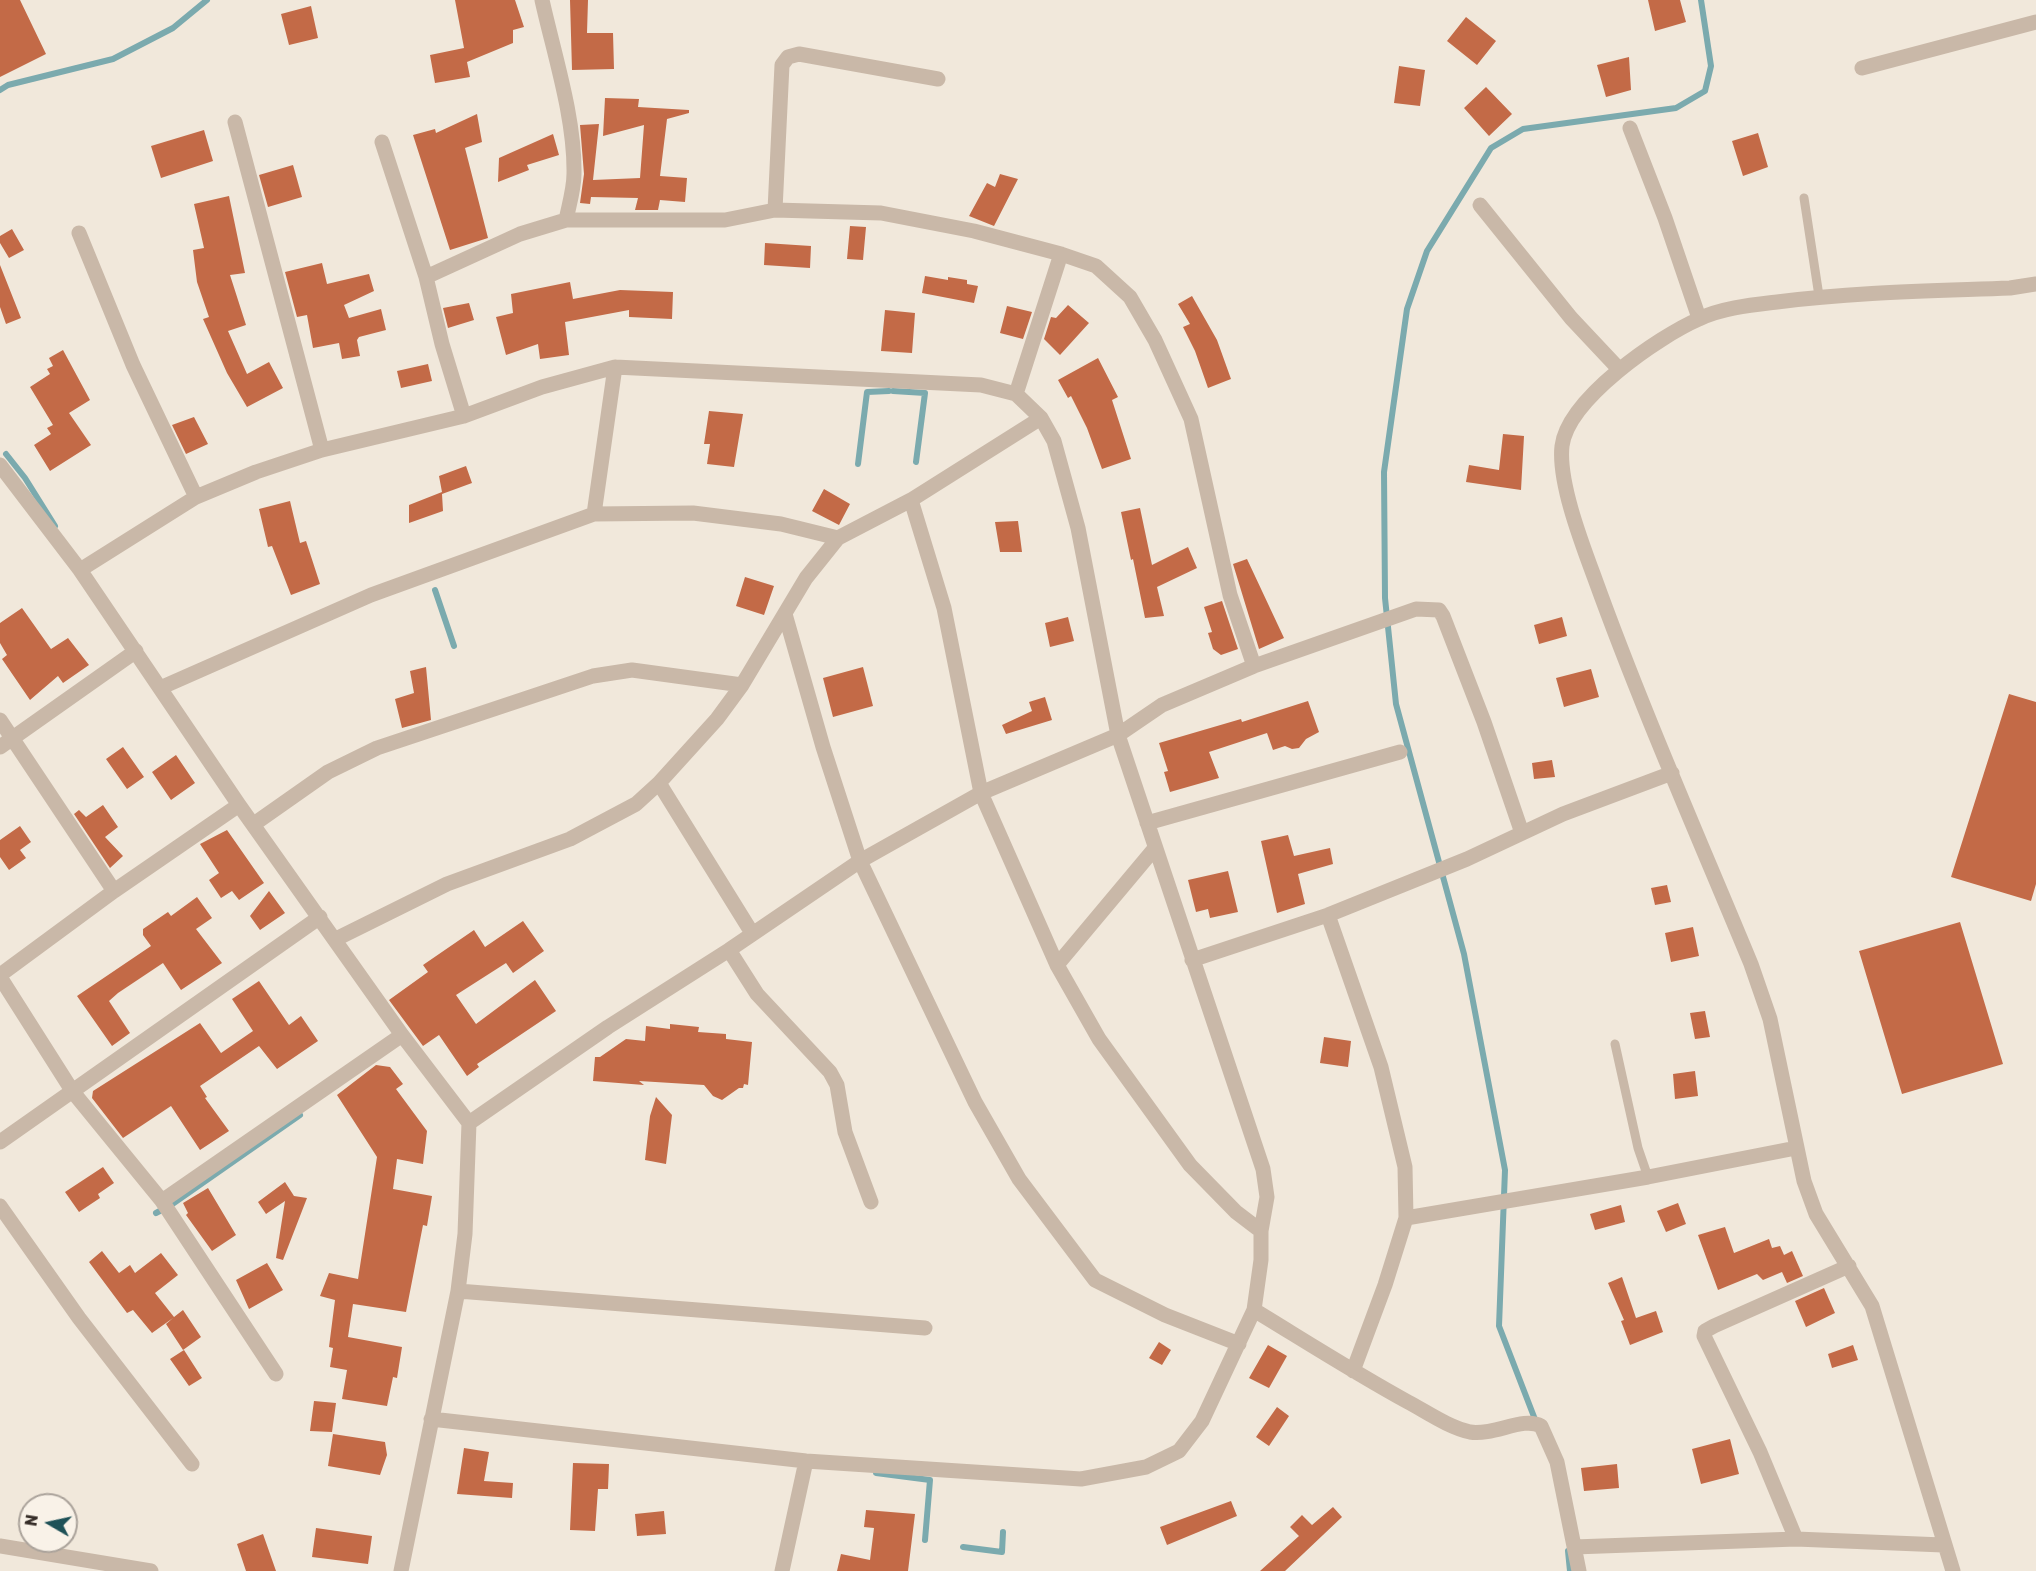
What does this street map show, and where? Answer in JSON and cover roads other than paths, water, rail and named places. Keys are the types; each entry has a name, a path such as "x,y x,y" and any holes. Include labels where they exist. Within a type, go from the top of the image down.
{"street":[{"path":"542,0 573,148 574,176 567,220"},
{"path":"1862,68 2036,22"},
{"path":"775,210 782,65 788,57 799,54 938,79"},
{"path":"235,122 322,450"},
{"path":"1630,128 1665,218 1699,318"},
{"path":"382,142 426,277 442,344 464,416"},
{"path":"1480,205 1571,318 1618,368"},
{"path":"426,277 520,234 567,220 725,220 775,210 880,213 974,231 1061,254 1096,266 1130,297 1155,340 1191,419 1230,595 1254,666"},
{"path":"79,233 133,364 196,497"},
{"path":"1016,394 1061,254"},
{"path":"1953,1571 1943,1545 1872,1306 1816,1214 1796,1149 1770,1019 1751,964 1672,773 1583,545 1562,469 1562,443 1574,416 1618,368 1699,318 1750,305 1819,296 2010,288 2036,284"},
{"path":"80,570 196,497 256,472 322,450 464,416 542,387 615,367 981,385 1016,394 1041,418 1054,441 1078,528 1118,735 1263,1169 1267,1197 1261,1231 1261,1260 1254,1310 1202,1421 1179,1451 1146,1467 1081,1479 806,1461 431,1419"},
{"path":"594,514 615,367"},
{"path":"336,939 447,884 570,838 636,804 659,783 717,719 742,685 806,578 838,538 911,501 1041,418"},
{"path":"0,465 80,570 239,805 402,1035 469,1123 465,1234 458,1291 401,1571"},
{"path":"911,501 944,608 981,793 1057,965 1098,1039 1190,1165 1236,1212 1261,1231"},
{"path":"160,688 371,595 594,514 693,513 781,524 838,538"},
{"path":"469,1123 608,1026 729,950 860,861 981,793 1118,735 1162,705 1254,666 1416,609 1439,610 1484,722 1522,833"},
{"path":"785,614 823,747 860,861 975,1102 1019,1179 1095,1280 1165,1315 1239,1344"},
{"path":"6,742 136,651"},
{"path":"254,824 328,772 377,748 593,676 632,670 742,685"},
{"path":"0,720 6,742 114,891"},
{"path":"1147,823 1400,752"},
{"path":"1192,960 1328,915 1467,859 1563,814 1672,773"},
{"path":"659,783 752,933"},
{"path":"239,805 114,891 0,976 73,1092 162,1201 276,1374"},
{"path":"1057,965 1155,848"},
{"path":"1328,915 1381,1067 1405,1167 1406,1218 1385,1285 1353,1371"},
{"path":"0,1142 320,917"},
{"path":"729,950 757,994 830,1072 837,1085 843,1126 871,1202"},
{"path":"162,1201 402,1035"},
{"path":"1406,1218 1648,1178 1796,1149"},
{"path":"0,1206 79,1318 192,1464"},
{"path":"1796,1539 1760,1452 1704,1336 1705,1331 1714,1326 1849,1266"},
{"path":"458,1291 925,1328"},
{"path":"1254,1310 1353,1371 1446,1422 1471,1432 1495,1432 1533,1422 1541,1426 1557,1462 1579,1571"},
{"path":"782,1571 806,1461"},
{"path":"1574,1547 1796,1539 1943,1545"},
{"path":"0,1546 101,1567 151,1571"}],"lane":[{"path":"1804,198 1819,296"},
{"path":"1615,1044 1638,1148 1648,1178"}],"waterway":[{"path":"0,90 8,85 113,59 173,28 207,0"},
{"path":"1536,1422 1499,1326 1505,1170 1464,954 1396,704 1385,598 1384,472 1407,309 1427,251 1491,148 1523,129 1676,108 1705,91 1711,66 1701,0"},
{"path":"858,464 867,392 889,391"},
{"path":"893,391 925,393 916,462"},
{"path":"6,454 25,478 55,526"},
{"path":"435,590 454,646"},
{"path":"156,1213 171,1205 300,1115"},
{"path":"876,1473 930,1480 925,1540"},
{"path":"963,1547 1002,1552 1003,1532"},
{"path":"1568,1551 1570,1571"}]}
